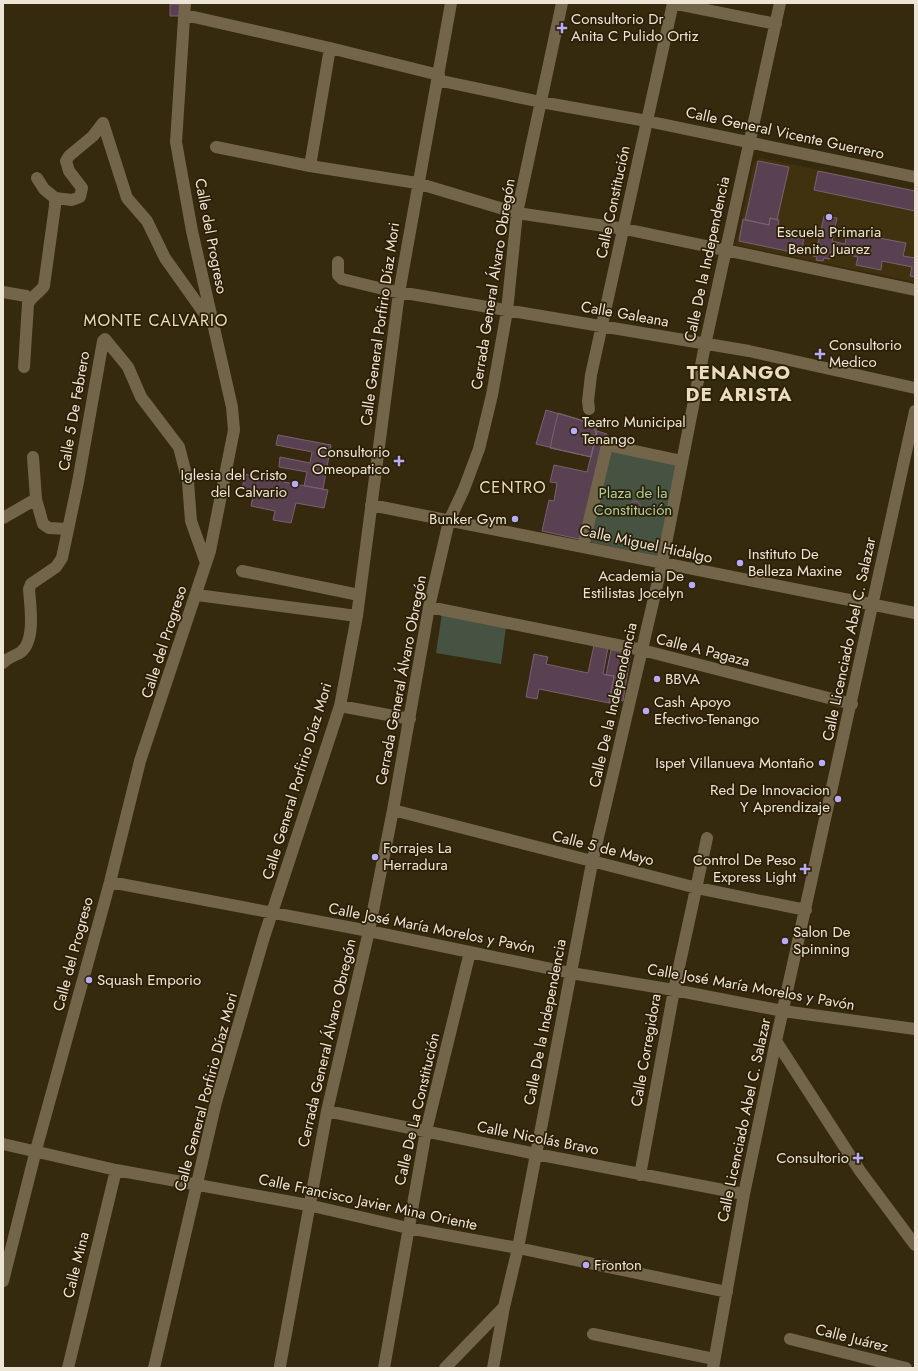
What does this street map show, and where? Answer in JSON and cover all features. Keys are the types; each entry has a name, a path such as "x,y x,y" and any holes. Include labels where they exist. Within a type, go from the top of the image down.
{"street":[{"name":"Calle del Progreso","path":"4,1274 36,1150 110,882 140,761 196,595 212,542 234,430 232,407 192,231 176,142 185,3"},
{"name":"Calle General Porfirio Díaz Mori","path":"154,1368 216,1102 272,913 340,706 360,595 370,505 399,293 417,183 451,3"},
{"name":"Cerrada General Álvaro Obregón","path":"280,1366 308,1205 327,1111 369,931 393,810 429,607 448,521 464,489 479,449 492,395 507,311 518,212 562,3"},
{"path":"673,3 776,24"},
{"name":"Calle Constitución","path":"589,408 589,388 625,229 673,3"},
{"name":"Calle De la Independencia","path":"493,1368 504,1307 518,1248 592,863 662,564 705,345 780,3"},
{"name":"Calle General Vicente Guerrero","path":"184,15 330,48 438,77 541,102 647,120 915,177"},
{"path":"310,166 330,48"},
{"path":"37,178 44,189 55,198 72,200 80,197 82,188 69,171 66,161 69,156 93,136 103,123 127,198 147,221 165,258 212,322"},
{"path":"216,147 310,166 417,183 518,212 625,229 915,290"},
{"path":"24,366 27,314 30,300 40,293 44,286 55,198"},
{"name":"Calle Galeana","path":"338,262 338,275 342,279 399,293 602,326 705,345 749,351 915,388"},
{"path":"3,292 26,296 30,300"},
{"name":"Calle 5 De Febrero","path":"3,663 22,651 29,641 31,621 29,589 34,581 58,564 65,547 102,344 105,339 128,367 141,397 179,447 188,482 191,521 206,563"},
{"name":"Calle Licenciado Abel C. Salazar","path":"714,1363 744,1194 776,1041 852,704 915,411"},
{"path":"583,547 607,445 682,461"},
{"path":"33,456 36,499 43,524 49,528 68,529"},
{"path":"3,518 36,499"},
{"name":"Calle Miguel Hidalgo","path":"370,505 915,613"},
{"path":"242,571 360,595"},
{"path":"196,595 357,616"},
{"name":"Calle A Pagaza","path":"429,607 642,650 852,704"},
{"path":"340,706 410,719"},
{"name":"Calle 5 de Mayo","path":"393,810 592,863 697,888 806,910"},
{"name":"Calle Corregidora","path":"640,1174 674,990 707,838"},
{"name":"Calle José María Morelos y Pavón","path":"110,882 369,931 571,973 674,990 783,1011 915,1030"},
{"name":"Calle De La Constitución","path":"384,1368 426,1131 470,952"},
{"path":"776,1041 860,1171 915,1245"},
{"name":"Calle Nicolás Bravo","path":"327,1111 536,1154 744,1194"},
{"name":"Calle Francisco Javier Mina Oriente","path":"3,1144 36,1150 116,1170 308,1205 408,1228 518,1248 727,1292"},
{"name":"Calle Mina","path":"68,1368 116,1170"},
{"path":"445,1368 504,1307"},
{"path":"593,1334 714,1363"},
{"name":"Calle Juárez","path":"790,1340 906,1368"}],"shaded area":[{"name":"Escuela Primaria Benito Juarez","path":"761,158 915,190 915,282 736,245 754,162"}],"green space":[{"name":"Plaza de la Constitución","path":"608,447 678,462 658,556 589,542"},
{"path":"442,613 506,627 501,664 436,653"}],"building":[{"path":"170,4 182,4 181,16 170,16"},
{"path":"758,161 789,167 777,220 770,218 769,225 745,220"},
{"path":"818,171 915,191 915,211 814,190"},
{"path":"824,216 837,218 832,241 845,244 847,232 906,243 903,256 915,258 915,277 910,276 912,267 882,261 881,270 856,265 858,257 831,251 830,259 824,258 823,261 816,260 817,257 813,256 814,247 817,248"},
{"path":"770,218 779,220 778,227 805,232 801,254 739,241 743,219 769,225"},
{"path":"546,410 594,424 596,435 591,457 536,444"},
{"path":"558,413 594,424 597,431 591,457 550,448"},
{"path":"597,431 607,434 583,540 542,531 549,500 554,501 557,483 550,482 554,465 587,472"},
{"path":"278,435 331,445 323,489 304,486 307,472 279,467 280,457 310,463 312,452 276,445"},
{"path":"245,474 267,479 268,475 285,478 284,482 328,490 324,508 296,503 291,523 273,520 275,511 251,506 254,491 242,489"},
{"path":"635,501 639,503 641,507 639,511 635,513 631,511 629,507 631,503"},
{"path":"594,645 608,648 603,674 614,676 609,703 539,689 537,699 526,697 534,654 548,657 546,664 588,673"},
{"path":"611,650 631,652 623,701 614,699 613,703 609,703 614,676 606,675"}],"place":[{"name":"Consultorio Dr Anita C Pulido Ortiz","path":"562,28"},
{"name":"Escuela Primaria Benito Juarez","path":"829,217"},
{"name":"Consultorio Medico","path":"820,354"},
{"name":"Teatro Municipal Tenango","path":"574,431"},
{"name":"Consultorio Omeopatico","path":"399,461"},
{"name":"Iglesia del Cristo del Calvario","path":"295,484"},
{"name":"Bunker Gym","path":"515,519"},
{"name":"Instituto De Belleza Maxine","path":"740,563"},
{"name":"Academia De Estilistas Jocelyn","path":"692,585"},
{"name":"BBVA","path":"657,679"},
{"name":"Cash Apoyo Efectivo-Tenango","path":"646,711"},
{"name":"Ispet Villanueva Montaño","path":"822,763"},
{"name":"Red De Innovacion Y Aprendizaje","path":"838,799"},
{"name":"Forrajes La Herradura","path":"375,857"},
{"name":"Control De Peso Express Light","path":"805,869"},
{"name":"Salon De Spinning","path":"785,941"},
{"name":"Squash Emporio","path":"89,980"},
{"name":"Consultorio","path":"858,1158"},
{"name":"Fronton","path":"586,1265"}],"district":[{"name":"MONTE CALVARIO","path":"156,320"},
{"name":"TENANGO DE ARISTA","path":"739,383"},
{"name":"CENTRO","path":"513,487"}]}
